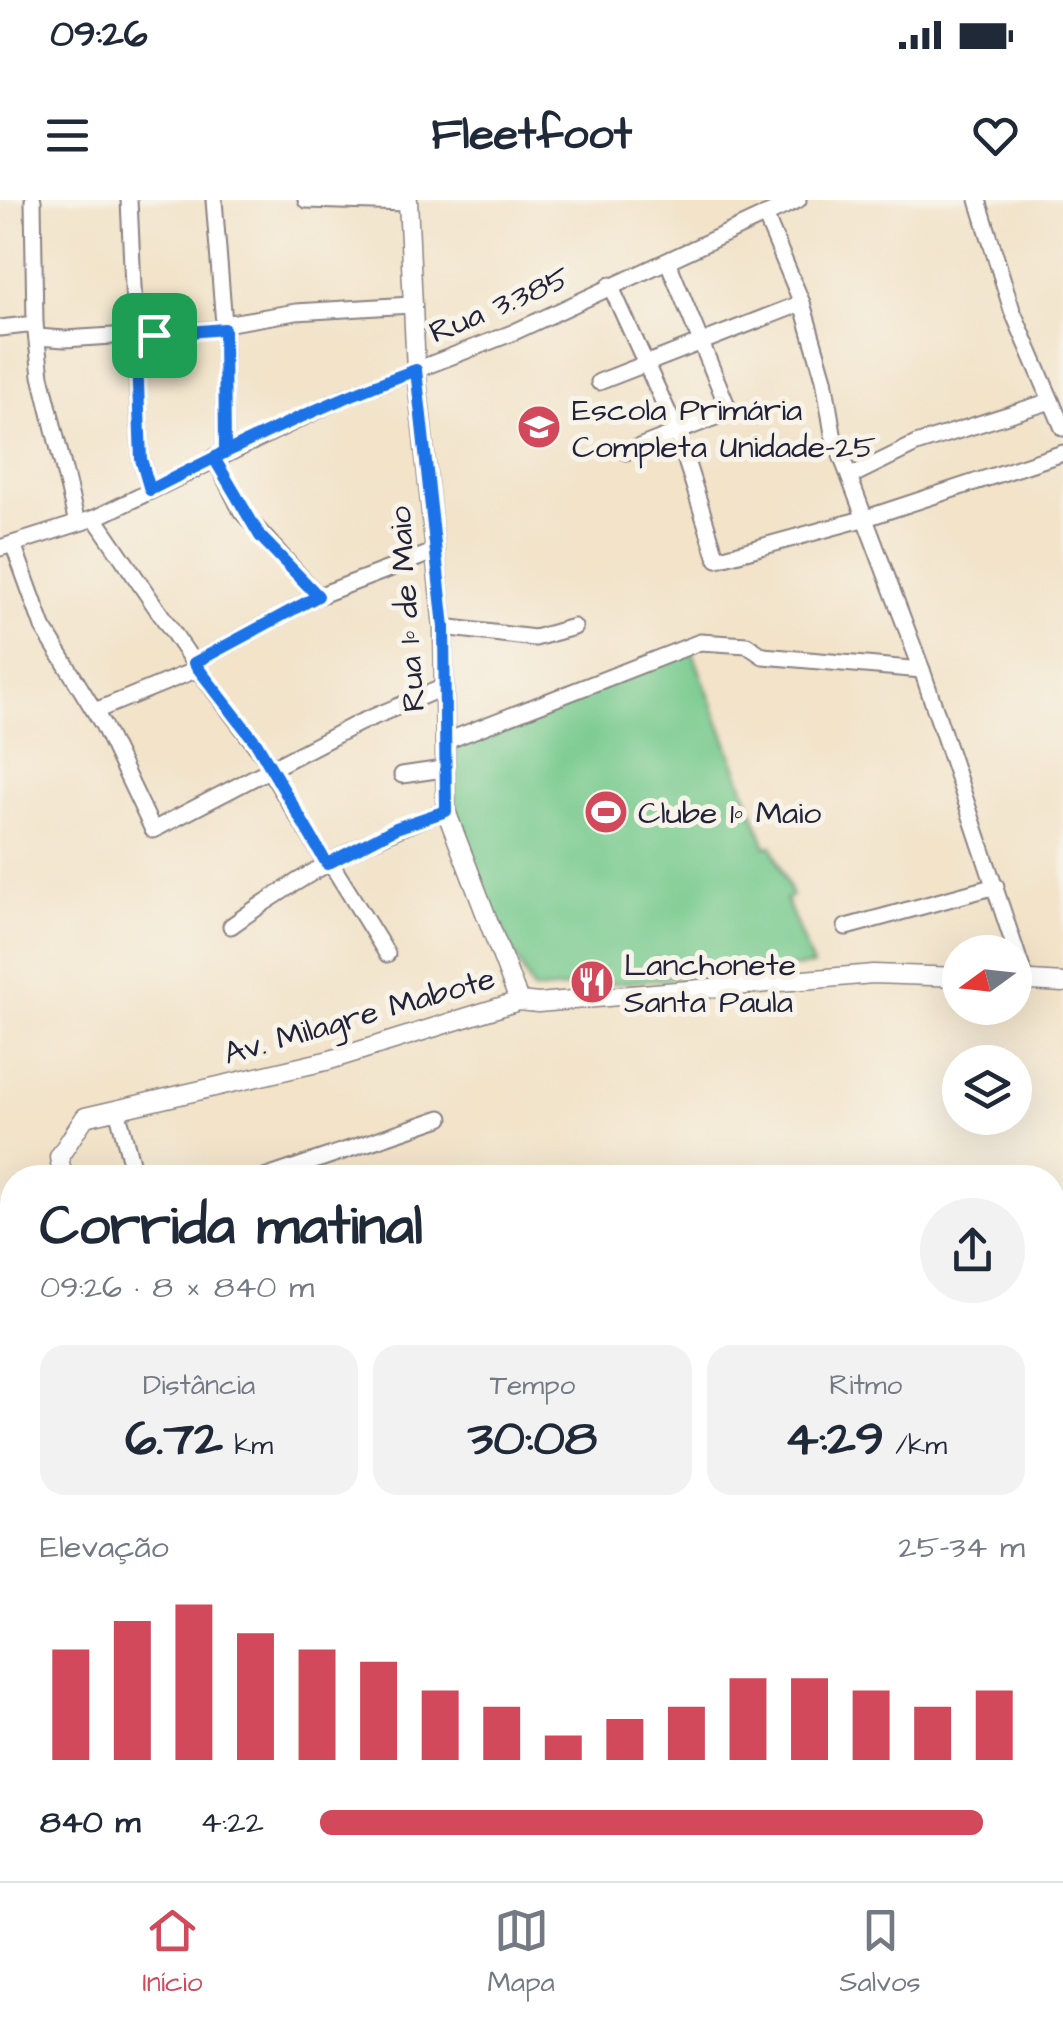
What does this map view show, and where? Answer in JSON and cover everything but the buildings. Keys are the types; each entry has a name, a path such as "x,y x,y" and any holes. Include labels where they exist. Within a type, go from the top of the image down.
{"street":[{"path":"32,200 36,330 57,453 77,523"},
{"path":"128,200 141,459 150,490"},
{"path":"214,200 224,326 219,454 260,536 318,596"},
{"path":"306,200 408,202"},
{"name":"Rua 3.385","path":"6,546 43,530 95,518 219,454 512,333 798,200"},
{"path":"978,200 1012,310 1063,428"},
{"name":"Rua 1º de Maio","path":"408,202 416,370 444,627 446,811 519,1001"},
{"path":"765,216 802,303 824,378 833,434 922,670 996,886 1008,935"},
{"path":"626,452 726,413 728,408 668,262"},
{"path":"610,285 677,432 717,559 866,518 1063,453"},
{"path":"599,382 802,303"},
{"path":"0,328 136,335 224,326 296,312 411,305"},
{"path":"851,476 916,444 1051,401"},
{"path":"95,518 270,768 387,954"},
{"path":"6,546 44,627 95,712 153,830 358,723 444,687"},
{"path":"95,712 196,666 318,596 436,551"},
{"path":"444,627 535,638 574,627"},
{"path":"444,742 700,642 747,645 763,656 922,670"},
{"path":"402,775 443,769"},
{"path":"231,926 328,863 396,828 446,811"},
{"path":"846,927 996,886"},
{"name":"Av. Milagre Mabote","path":"61,1165 59,1157 85,1117 330,1060 519,1001 873,974 942,976"},
{"path":"1032,982 1063,983"},
{"path":"117,1109 132,1165"},
{"path":"312,1165 440,1118"}],"green space":[{"name":"Clube 1º Maio","path":"692,650 766,847 772,846 792,896 786,899 813,966 533,991 489,902 462,832 454,798 453,767 460,740"}],"place":[{"name":"Escola Primária Completa Unidade-25","path":"539,427"},
{"name":"Clube 1º Maio","path":"606,812"},
{"name":"Lanchonete Santa Paula","path":"592,982"}],"route":[{"path":"154,335 136,335 141,459 150,490 225,451 416,370 444,627 442,762 446,811 396,828 327,864 268,769 272,767 257,744 194,663 318,596 260,536 242,512 214,458 225,451 224,329 154,335"}]}
